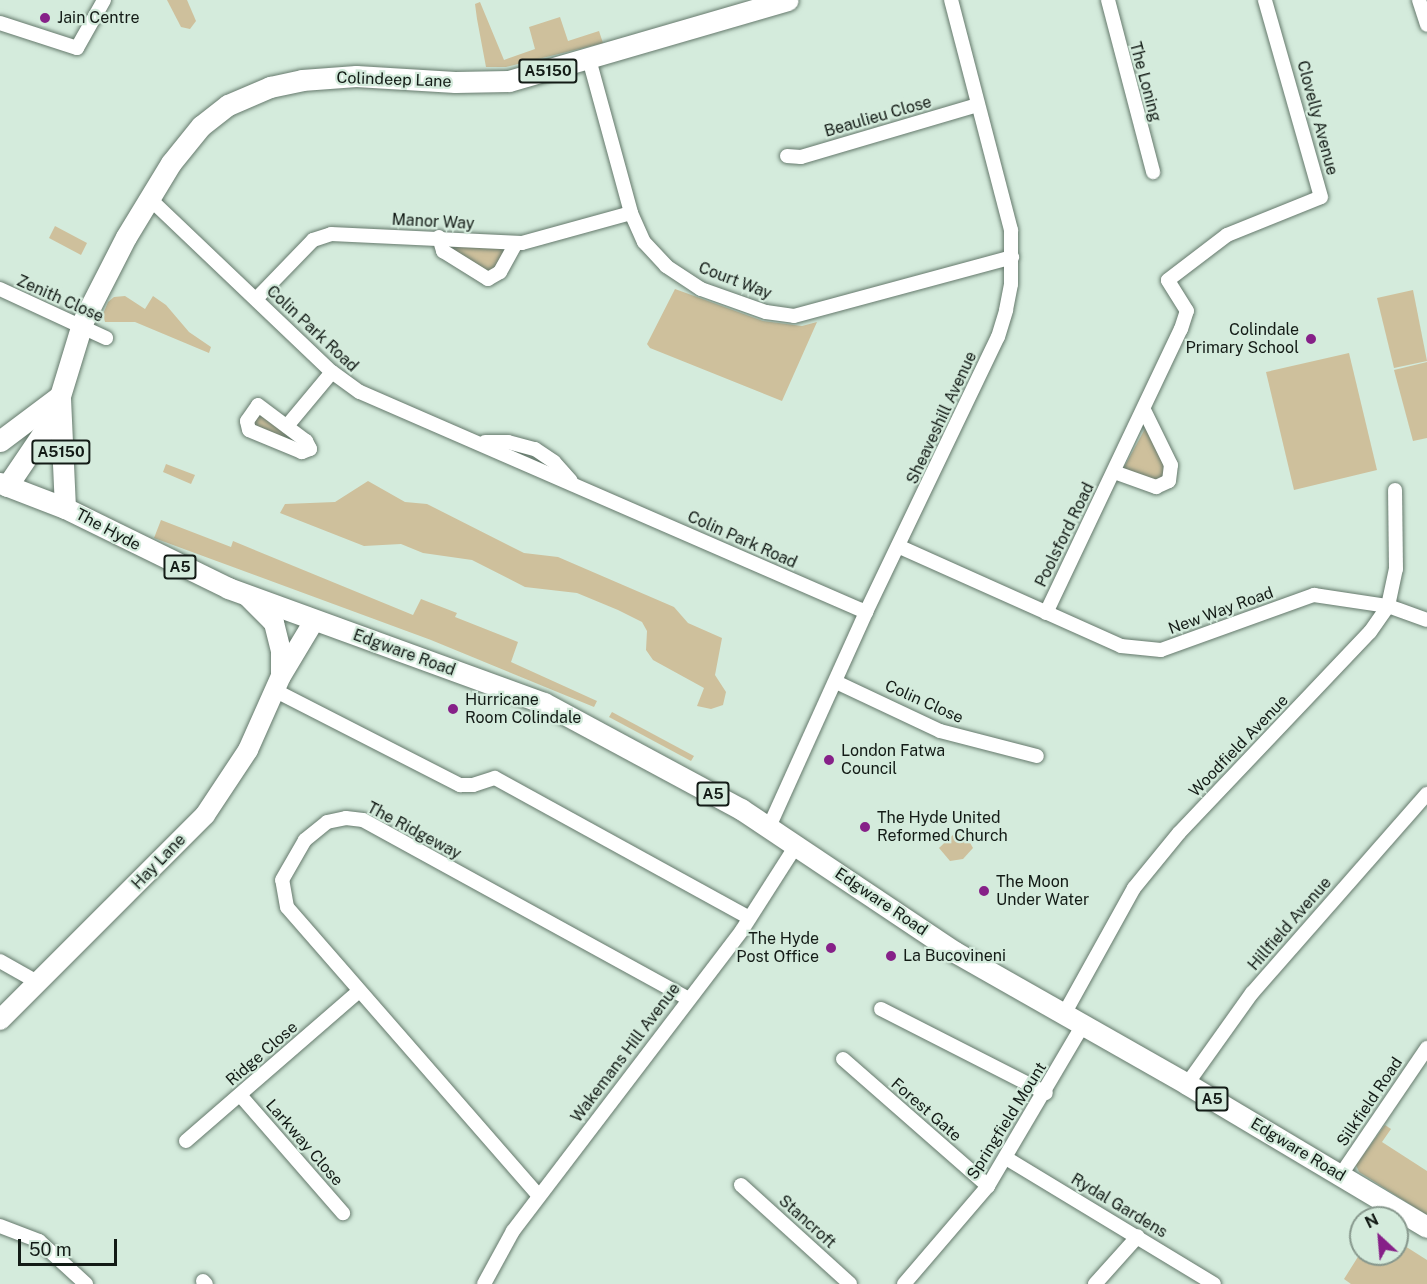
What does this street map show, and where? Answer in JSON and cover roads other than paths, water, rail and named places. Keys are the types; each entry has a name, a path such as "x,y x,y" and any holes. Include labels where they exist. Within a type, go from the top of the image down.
{"main road":[{"name":"Colindeep Lane","path":"2,488 60,405 81,327 105,275 149,198 171,163 201,126 228,105 270,87 356,76 497,83 589,59 787,0"},
{"name":"Colindeep Lane","path":"60,405 66,508"},
{"name":"A5150","path":"0,441 60,405"},
{"name":"The Hyde","path":"2,488 66,508 171,563 245,595 314,621"},
{"name":"Edgware Road","path":"314,621 544,703 770,827 955,952 1063,1016 1187,1084 1427,1227"}],"street":[{"path":"0,23 77,48 104,0"},
{"name":"Sheaveshill Avenue","path":"770,827 866,612 900,547 998,337 1006,310 1012,257 1011,230 951,0"},
{"name":"The Loning","path":"1108,0 1153,172"},
{"name":"Clovelly Avenue","path":"1180,329 1187,311 1168,279 1227,235 1321,197 1265,0"},
{"path":"1419,0 1427,26"},
{"name":"Court Way","path":"589,59 631,213 644,242 679,276 701,289 774,314 794,316 829,309 1012,257"},
{"name":"Beaulieu Close","path":"787,156 801,157 978,105"},
{"name":"Colin Park Road","path":"149,198 332,372 390,407 572,482 866,612"},
{"name":"Manor Way","path":"256,299 322,236 439,237 516,243 631,213"},
{"path":"439,237 443,251 488,279 500,272 516,243"},
{"name":"Zenith Close","path":"0,289 106,338"},
{"name":"Poolsford Road","path":"1046,613 1144,410 1180,329"},
{"path":"286,426 332,372"},
{"name":"Poolsford Road","path":"1114,472 1156,487 1169,481 1171,465 1144,410"},
{"name":"Woodfield Avenue","path":"1063,1016 1134,888 1179,832 1370,632 1388,606 1396,569 1395,490"},
{"name":"New Way Road","path":"900,547 1120,646 1161,650 1314,595 1388,606 1427,620"},
{"name":"Hay Lane","path":"245,595 265,610 274,623 281,652 278,683"},
{"name":"Hay Lane","path":"0,1020 206,814 248,750 278,683 314,621"},
{"name":"Colin Close","path":"836,682 940,731 1036,756"},
{"path":"278,683 459,784 473,785 495,778 748,917"},
{"name":"Hillfield Avenue","path":"1187,1084 1252,993 1427,794"},
{"name":"The Ridgeway","path":"539,1196 286,907 282,891 285,870 305,840 327,822 346,818 363,820 688,999"},
{"name":"Wakemans Hill Avenue","path":"484,1284 513,1231 688,999 748,917 797,844"},
{"path":"0,961 39,983"},
{"name":"Ridge Close","path":"186,1141 359,991"},
{"path":"881,1009 1046,1093"},
{"name":"Springfield Mount","path":"904,1284 988,1186 1046,1093 1083,1025"},
{"name":"Silkfield Road","path":"1340,1176 1427,1048"},
{"name":"Forest Gate","path":"843,1059 988,1186"},
{"name":"Larkway Close","path":"240,1095 344,1213"},
{"name":"Rydal Gardens","path":"1006,1158 1214,1284"},
{"name":"Stancroft","path":"741,1185 850,1284"},
{"path":"0,1226 39,1240 86,1284"},
{"path":"1095,1284 1138,1236"}],"place":[{"name":"Jain Centre","path":"45,18"},
{"name":"Colindale Primary School","path":"1311,339"},
{"name":"Hurricane Room Colindale","path":"453,709"},
{"name":"London Fatwa Council","path":"829,760"},
{"name":"The Hyde United Reformed Church","path":"865,827"},
{"name":"The Moon Under Water","path":"984,891"},
{"name":"The Hyde Post Office","path":"831,948"},
{"name":"La Bucovineni","path":"891,956"}]}
